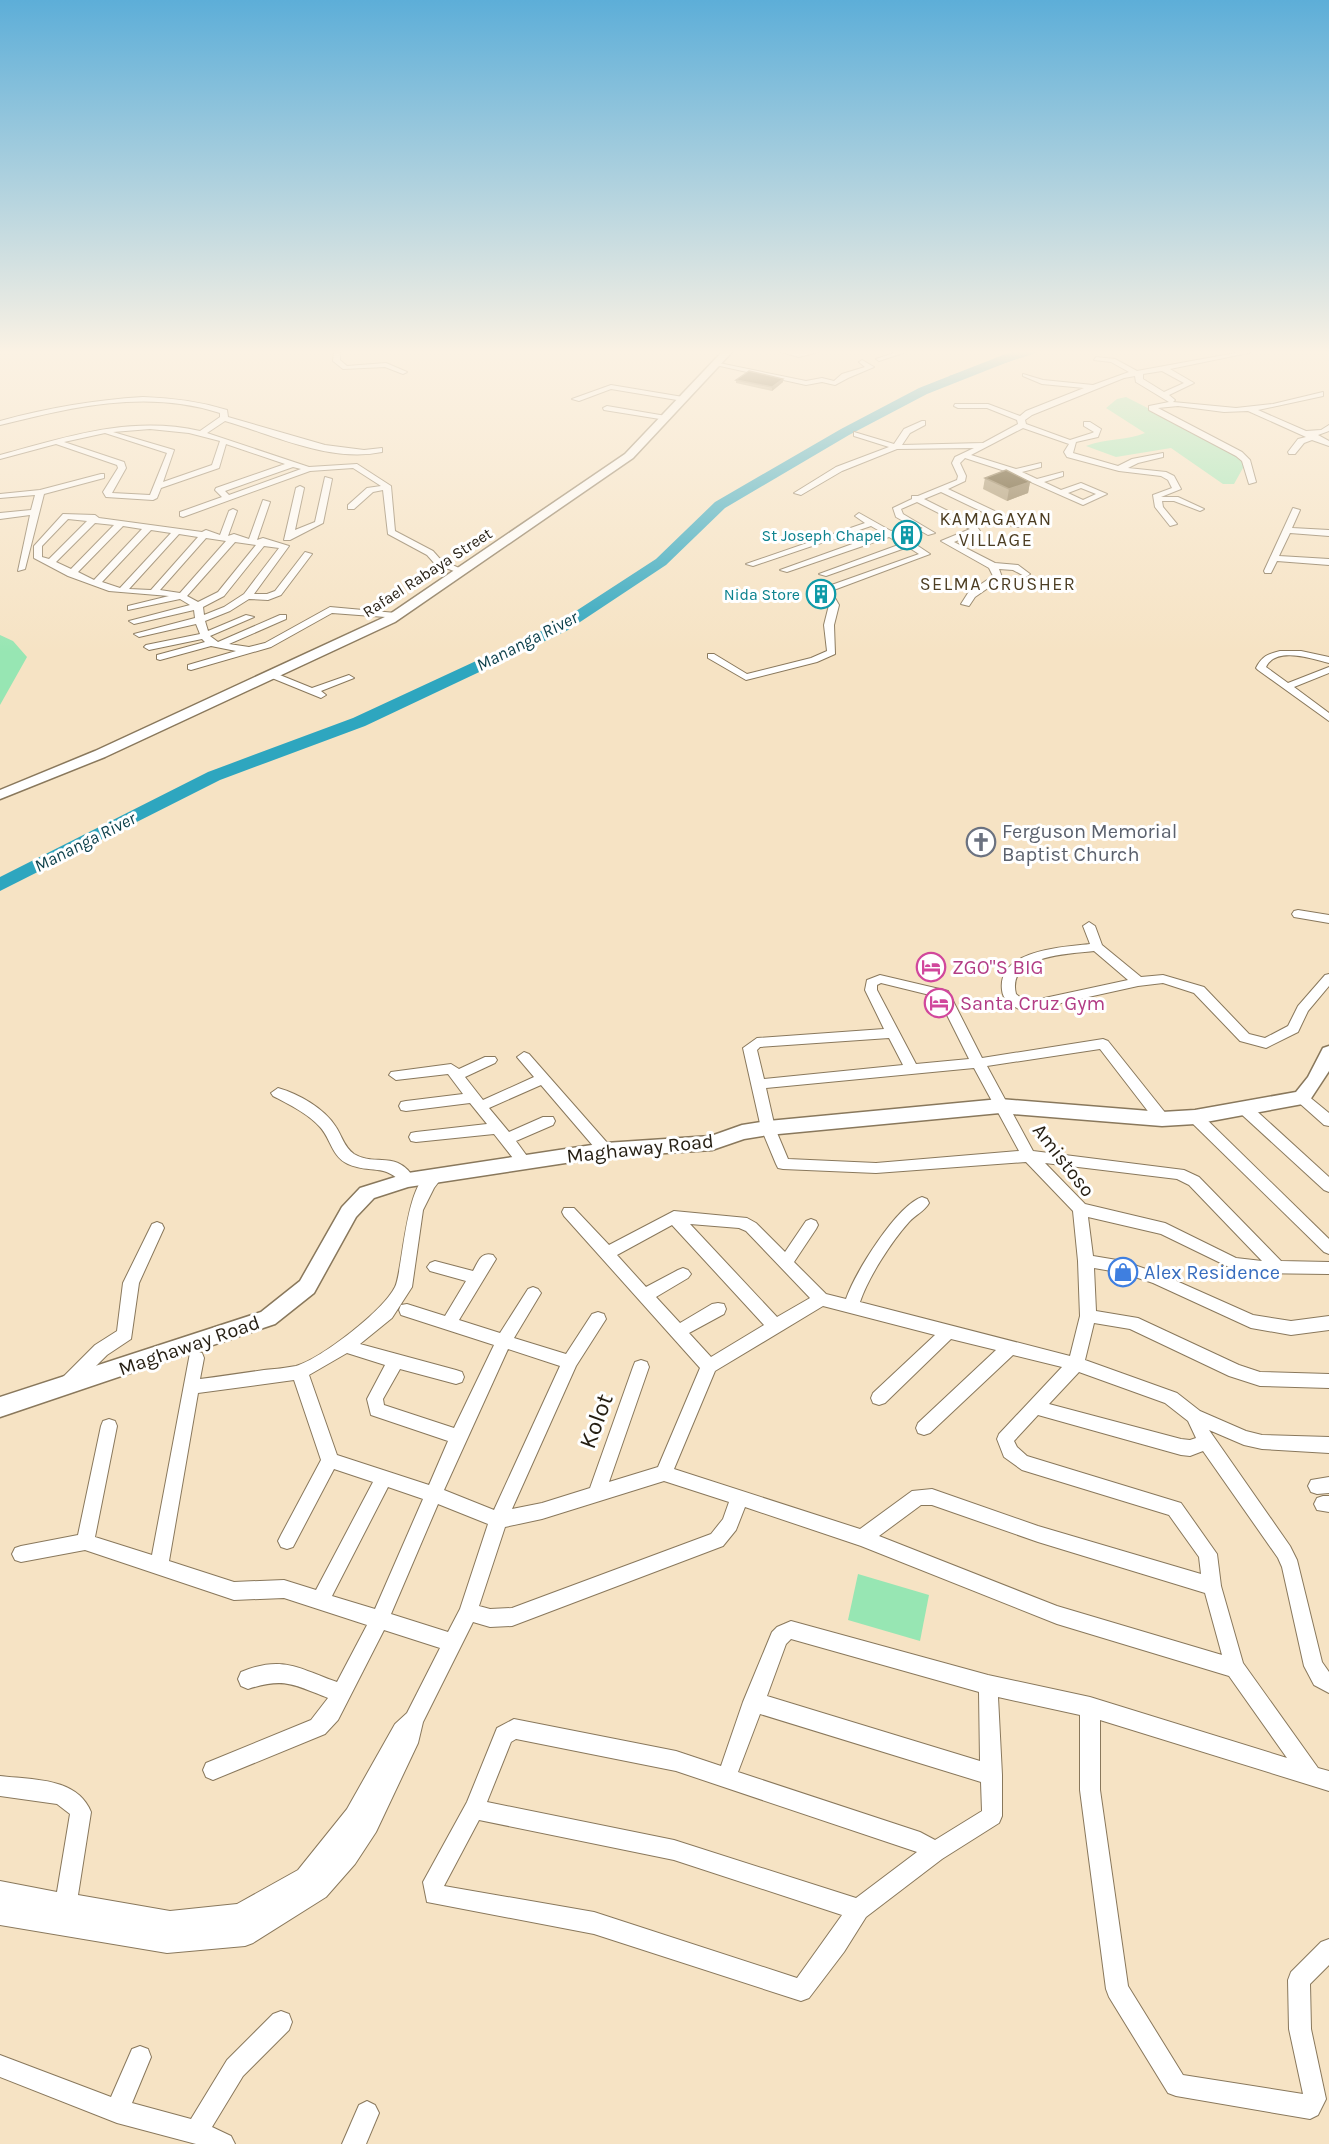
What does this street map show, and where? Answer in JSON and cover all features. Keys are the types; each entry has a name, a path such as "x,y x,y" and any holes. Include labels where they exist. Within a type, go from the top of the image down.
{"main road":[{"name":"Rafael Rabaya Street","path":"0,795 100,754 270,674 348,641 396,616 612,469 632,452"},
{"path":"1302,1098 1316,1080 1329,1052"},
{"name":"Maghaway Road","path":"0,1407 268,1318 307,1287 333,1245 349,1212 368,1194 408,1180 605,1150 712,1143 742,1132 768,1128 1000,1106 1162,1119 1195,1117 1302,1098"}],"street":[{"path":"0,457 20,452"},
{"path":"85,452 122,464 107,492 112,496 153,498 171,452"},
{"path":"159,486 220,466 222,452"},
{"path":"255,452 309,469"},
{"path":"798,493 839,469 883,452"},
{"path":"931,534 899,515 897,510 901,505 915,498 961,481 962,476 956,463 971,452"},
{"path":"1068,452 1070,455 1119,469 1152,471 1171,478 1177,489 1158,495 1159,507 1173,524"},
{"path":"1235,452 1246,460 1252,482"},
{"path":"1119,469 1135,461 1160,455"},
{"path":"964,456 1015,472 1060,493 1083,503 1103,494 1081,485 1060,493"},
{"path":"228,498 219,490 293,464"},
{"path":"1015,472 1038,465"},
{"path":"183,514 309,469 354,466 380,480 387,487 391,532 430,553 438,562 462,571"},
{"path":"329,467 352,476 380,480"},
{"path":"0,496 40,492 120,471"},
{"path":"352,476 364,472"},
{"path":"1037,482 1060,474"},
{"path":"101,476 113,478"},
{"path":"281,544 290,535 319,523 328,479"},
{"path":"351,507 370,490 387,487"},
{"path":"290,535 300,488"},
{"path":"941,489 1017,525"},
{"path":"21,569 40,492"},
{"path":"915,498 973,527 976,531 946,542 993,566 1019,568 1026,574"},
{"path":"1159,500 1175,499 1200,508"},
{"path":"1086,501 1100,508"},
{"path":"134,621 198,606 220,594 258,541 266,502"},
{"path":"1268,571 1296,510"},
{"path":"131,608 182,596 229,537 233,511"},
{"path":"0,516 34,513"},
{"path":"139,634 200,620 227,609 247,596 285,548 281,544 206,533 197,528 178,530 66,516 38,546 38,558 96,584 123,590 182,596 198,606 200,620 203,636 216,644 248,650"},
{"path":"711,656 746,677 825,657 832,652 829,625 834,605 826,590 923,556 925,552 859,516"},
{"path":"50,563 94,518"},
{"path":"71,574 122,522"},
{"path":"750,564 872,523"},
{"path":"784,570 915,525"},
{"path":"96,584 150,526"},
{"path":"123,590 178,530"},
{"path":"1287,530 1329,533"},
{"path":"154,592 206,533"},
{"path":"823,574 911,543"},
{"path":"785,552 842,584"},
{"path":"247,596 268,597 278,593 308,554"},
{"path":"1274,558 1329,562"},
{"path":"966,604 971,595 998,577 993,566"},
{"path":"191,667 268,645 330,610 396,616"},
{"path":"149,647 203,636 249,616"},
{"path":"160,657 216,644 283,617"},
{"path":"1329,660 1279,653 1265,660 1261,668 1289,686 1298,696 1329,718"},
{"path":"1289,686 1329,670"},
{"path":"270,674 299,688 317,693 349,678"},
{"path":"1298,914 1329,919"},
{"path":"1089,926 1097,947 1138,982"},
{"path":"1097,947 1029,958 1014,968 1007,979 1008,992 1015,1002 1025,1006 1138,982 1163,979 1199,990 1245,1038 1266,1043 1293,1029 1303,1009 1329,978"},
{"name":"Amistoso","path":"893,1032 872,990 871,983 880,979 943,994 977,1063 1029,1156 1080,1209 1086,1261 1088,1316 1076,1364"},
{"path":"911,1068 893,1032 757,1043 750,1048 768,1128 780,1161 788,1166 876,1168 1029,1156 1179,1174 1194,1181 1276,1266"},
{"path":"759,1084 977,1063 1103,1044 1162,1119"},
{"path":"524,1058 605,1150"},
{"path":"456,1076 490,1060"},
{"path":"396,1075 451,1069 525,1162"},
{"path":"406,1106 478,1102 543,1079"},
{"path":"278,1093 310,1110 328,1125 344,1155 356,1160 388,1164 401,1170 408,1180"},
{"path":"1302,1098 1329,1121"},
{"path":"1245,1109 1329,1186"},
{"path":"1195,1117 1329,1248"},
{"path":"416,1137 502,1133 548,1121"},
{"path":"191,1387 300,1372 345,1346 386,1313 404,1287 416,1210 428,1185 436,1176"},
{"path":"851,1306 860,1278 885,1246 903,1216 922,1203"},
{"path":"1080,1209 1165,1229 1233,1263 1251,1267 1329,1268"},
{"path":"569,1212 709,1366"},
{"path":"609,1254 674,1217 742,1222 751,1227 821,1299 947,1333 1076,1364 1171,1398 1194,1416 1244,1438 1262,1442 1329,1445"},
{"path":"674,1217 776,1327"},
{"path":"786,1262 811,1225"},
{"path":"65,1385 100,1350 125,1334 131,1283 157,1228"},
{"path":"448,1324 488,1259"},
{"path":"1086,1261 1123,1266 1251,1321 1291,1328 1329,1323"},
{"path":"435,1267 476,1278"},
{"path":"645,1295 683,1274"},
{"path":"213,1770 318,1727 331,1713 380,1619 458,1437 505,1339 533,1293"},
{"path":"664,1473 709,1366 821,1299"},
{"path":"678,1332 718,1309"},
{"path":"407,1310 505,1339 570,1362"},
{"path":"1088,1316 1132,1323 1235,1371 1260,1379 1329,1381"},
{"path":"0,1914 167,1942 245,1935 319,1890 348,1857 369,1825 411,1736 414,1720 468,1612 498,1520 570,1362 598,1319"},
{"path":"879,1398 947,1333"},
{"path":"345,1346 456,1377"},
{"path":"924,1428 1009,1348"},
{"path":"159,1566 196,1358"},
{"path":"396,1361 375,1399 377,1410 458,1437"},
{"path":"1076,1364 1005,1439 1010,1452 1022,1462 1175,1509 1208,1554 1212,1586 1234,1668 1320,1778"},
{"name":"Kolot","path":"598,1492 606,1463 641,1367"},
{"path":"287,1541 330,1460 300,1372"},
{"path":"1034,1407 1181,1447 1190,1448 1206,1442"},
{"path":"1194,1416 1206,1442 1284,1552 1291,1566 1313,1666 1321,1678 1329,1683"},
{"path":"85,1542 109,1426"},
{"path":"330,1460 435,1495 498,1520 542,1511 664,1473 862,1538 1057,1615 1234,1668"},
{"path":"321,1599 384,1478"},
{"path":"862,1538 918,1497 932,1497 1038,1534 1212,1586"},
{"path":"468,1612 490,1618 512,1617 717,1540 730,1524 739,1499"},
{"path":"21,1554 85,1542 234,1591 284,1589 453,1643"},
{"path":"726,1778 779,1638 784,1632 791,1630 988,1685 1090,1707 1320,1778"},
{"path":"248,1679 270,1672 287,1673 340,1693"},
{"path":"935,1852 920,1842 676,1761 514,1730 504,1735 474,1809 433,1882 434,1895 594,1923 801,1990 836,1944 858,1909 935,1852 992,1816 988,1685"},
{"path":"753,1702 992,1775"},
{"path":"1090,1707 1090,1790 1117,1989 1176,2085 1310,2107 1315,2098 1300,2030 1299,1980 1329,1950"},
{"path":"0,1892 170,1922 240,1914 305,1877 354,1816 402,1731 414,1720"},
{"path":"0,1786 66,1796 76,1803 81,1812 66,1903"},
{"path":"474,1809 674,1850 858,1909"},
{"path":"196,2133 235,2068 281,2022"},
{"path":"117,2111 140,2057"},
{"path":"0,2067 117,2111 196,2133 222,2144"},
{"path":"354,2144 367,2113"}],"green space":[{"path":"1103,452 1146,452 1116,457"},
{"path":"1177,452 1234,452 1248,459 1234,484 1223,484"},
{"path":"0,635 13,641 27,657 0,705"},
{"path":"858,1574 929,1595 920,1641 848,1620"}],"building":[{"path":"1006,470 1030,482 1009,489 985,478"},
{"path":"909,521 921,528 915,531 901,525"}],"waterway":[{"name":"Mananga River","path":"0,885 214,776 359,722 562,627 661,562 720,505 811,452"}],"place":[{"name":"St Joseph Chapel","path":"907,535"},
{"name":"Nida Store","path":"821,594"},
{"name":"Ferguson Memorial Baptist Church","path":"981,842"},
{"name":"ZGO\"S BIG","path":"931,967"},
{"name":"Santa Cruz Gym","path":"939,1003"},
{"name":"Alex Residence","path":"1123,1272"}],"district":[{"name":"KAMAGAYAN VILLAGE","path":"996,529"},
{"name":"SELMA CRUSHER","path":"998,584"}]}
